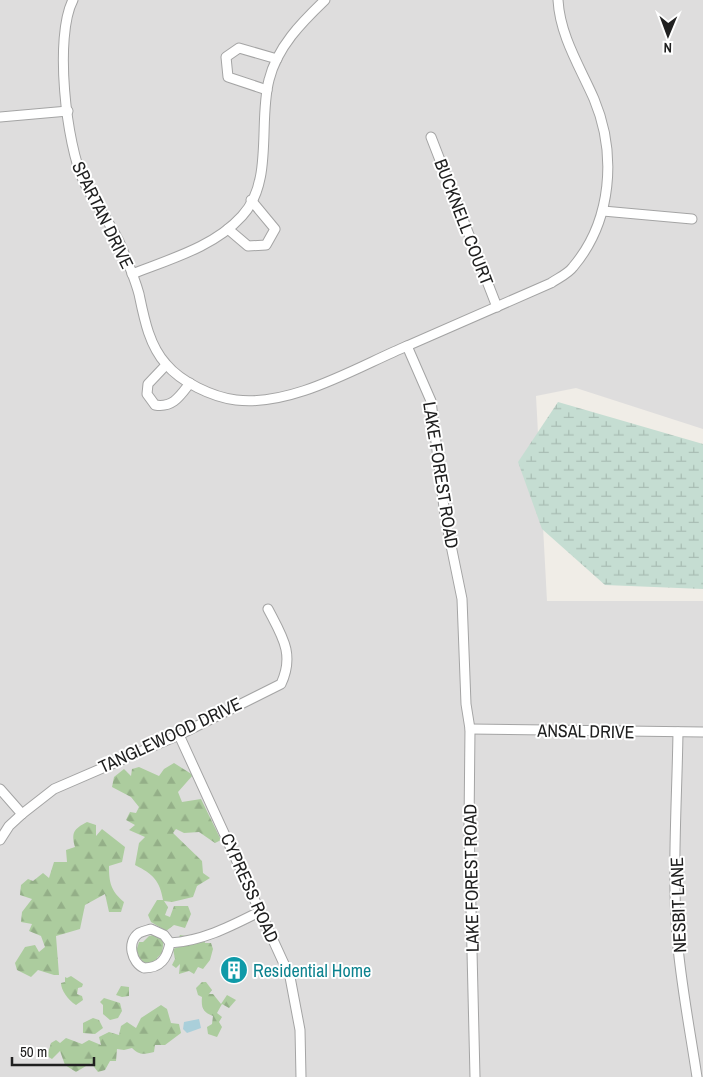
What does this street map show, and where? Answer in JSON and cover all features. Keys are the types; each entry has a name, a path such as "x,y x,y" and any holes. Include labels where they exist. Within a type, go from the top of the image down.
{"street":[{"name":"SPARTAN DRIVE","path":"73,0 65,28 63,62 74,153 83,181 122,246 151,337 166,365 190,383 235,400 281,397 321,384 407,346"},
{"path":"132,274 210,242 244,214 259,184 264,152 269,79 278,59 301,22 325,0"},
{"path":"407,346 551,283 572,268 595,231 603,211 608,169 605,132 595,100 560,21 558,0"},
{"path":"267,90 228,77 226,57 239,48 278,59"},
{"path":"0,117 68,111"},
{"name":"BUCKNELL COURT","path":"431,137 497,307"},
{"path":"228,229 248,246 266,245 275,229 251,200"},
{"path":"603,211 692,219"},
{"name":"LAKE FOREST ROAD","path":"407,346 431,401 445,516 462,599 466,704 470,729 469,825 475,1077"},
{"path":"166,365 148,384 147,394 155,405 169,406 190,383"},
{"name":"TANGLEWOOD DRIVE","path":"0,840 9,826 54,789 178,735 280,684 287,671 285,644 268,609"},
{"name":"ANSAL DRIVE","path":"470,729 703,732"},
{"name":"NESBIT LANE","path":"678,732 677,936 682,988 697,1077"},
{"name":"CYPRESS ROAD","path":"178,735 290,977 300,1030 300,1077"},
{"path":"0,789 22,814"},
{"path":"170,943 182,943 227,929 261,912"},
{"path":"152,929 164,935 170,943 166,958 159,965 144,968 134,960 132,954 134,940 139,934 152,929"}],"shaded area":[{"path":"0,0 703,0 703,429 576,388 536,396 547,601 703,601 703,1077 0,1077"}],"green space":[{"path":"558,402 703,444 703,589 605,585 542,529 518,462"},
{"path":"174,763 193,775 178,792 182,802 201,799 221,840 215,843 199,832 184,833 176,829 173,833 202,861 203,873 210,878 197,886 193,897 172,902 164,901 168,907 165,915 170,917 174,906 188,906 191,914 185,928 174,925 166,931 151,922 148,915 157,900 163,900 158,883 151,875 135,865 139,843 145,837 129,830 135,825 126,820 130,812 136,813 139,807 131,797 112,787 114,777 124,769 131,776 132,769 139,767 159,776 164,769"},
{"path":"87,822 96,825 96,836 102,829 125,847 122,862 109,866 112,886 116,894 124,902 121,912 109,912 105,894 85,905 80,929 56,936 59,975 38,970 31,977 17,970 15,963 25,947 35,945 39,952 45,947 41,936 29,931 32,924 21,922 22,912 32,899 20,895 21,885 28,879 33,881 43,873 49,878 54,862 67,862 66,850 75,847 73,838 75,832"},
{"path":"158,934 164,939 162,953 157,958 158,961 149,966 142,965 135,955 139,942 143,942 149,936"},
{"path":"180,935 204,939 205,943 211,943 213,949 210,960 203,969 198,967 194,974 189,971 179,974 180,964 176,968 172,965 175,959 173,949 181,946 178,940"},
{"path":"71,976 83,984 82,987 78,988 77,994 82,996 83,1000 76,1005 68,998 61,986 61,983 65,982 65,977"},
{"path":"202,982 206,982 212,990 209,994 213,994 221,1004 227,995 236,1000 229,1008 222,1004 217,1013 222,1017 219,1022 222,1027 217,1037 208,1034 207,1027 212,1024 213,1016 203,1009 202,997 198,995 196,988"},
{"path":"121,986 129,987 129,996 122,997 116,995"},
{"path":"104,998 120,1003 122,1011 118,1018 110,1020 103,1014 103,1005 100,1002"},
{"path":"161,1005 167,1009 171,1023 179,1024 181,1033 165,1045 155,1045 154,1052 142,1054 132,1048 117,1049 116,1061 110,1061 105,1070 98,1072 91,1063 76,1072 65,1065 60,1051 52,1059 47,1056 51,1043 56,1040 60,1043 66,1038 82,1044 89,1040 101,1045 99,1037 109,1032 119,1035 121,1026 127,1022 136,1028 141,1018"},
{"path":"93,1018 99,1020 103,1028 95,1034 83,1033 83,1023"}],"water":[{"path":"199,1019 201,1028 187,1033 183,1029 184,1022"}],"place":[{"name":"Residential Home","path":"234,970"}]}
